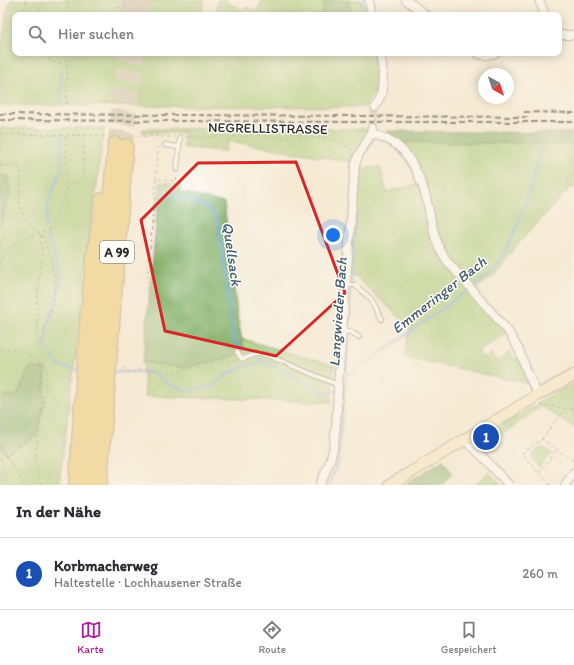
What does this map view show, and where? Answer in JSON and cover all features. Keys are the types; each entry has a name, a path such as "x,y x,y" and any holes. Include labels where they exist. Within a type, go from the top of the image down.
{"highway":[{"name":"A 99","path":"88,485 92,389 97,358 118,148 102,200 97,228 88,307 97,358"},
{"path":"76,485 97,358"},
{"name":"A 99","path":"92,389 102,445 100,485"},
{"path":"66,485 76,418 92,389"},
{"path":"102,445 107,460 107,485"}],"main road":[{"path":"390,485 464,440 539,400 574,375"}],"street":[{"path":"369,0 371,12"},
{"path":"406,0 422,12"},
{"path":"540,0 544,12"},
{"path":"562,35 574,35"},
{"path":"376,110 381,96 382,86 380,56"},
{"path":"320,485 333,451 338,389 346,332 347,285 355,166 358,156 373,127 399,147 411,162 425,192 431,222 440,250 448,262 508,331 519,350 539,400"},
{"path":"464,440 475,448 509,485"},
{"path":"565,485 574,472"}],"lane":[{"path":"177,170 180,137"},
{"path":"165,145 179,147"},
{"path":"347,285 355,285 371,298 382,319"},
{"path":"346,332 359,337"},
{"path":"237,352 241,358 244,359 253,354 267,355 338,389"}],"path":[{"path":"26,0 26,12"},
{"path":"38,12 44,0"},
{"path":"67,12 68,0"},
{"path":"112,12 131,0"},
{"path":"42,56 52,62 67,64"},
{"path":"47,56 52,62"},
{"path":"66,56 67,107"},
{"path":"67,64 73,56"},
{"path":"373,127 376,110"},
{"path":"0,134 55,135"},
{"path":"67,180 71,183 76,183 82,177 84,135"},
{"name":"NEGRELLISTRASSE","path":"196,137 267,136 327,138 340,141 358,156"},
{"path":"0,263 4,254 9,248 22,240 51,230 58,226 62,220 67,180 66,137"},
{"path":"147,284 158,148 165,145"},
{"path":"0,166 18,166 21,171 19,202 25,219 40,233 54,262 52,271 56,289 39,348"},
{"path":"156,179 176,181 177,170"},
{"path":"61,172 66,172"},
{"path":"47,231 66,189"},
{"path":"40,233 42,250 37,302 37,337 39,348 47,368 44,404 34,460 40,485"},
{"path":"355,273 361,273"},
{"path":"0,349 22,350 47,368"},
{"path":"123,367 125,371 130,372 145,369 170,373 244,359"},
{"path":"539,400 574,410"},
{"path":"550,485 522,453 542,440 565,408"},
{"path":"0,461 6,455 38,435"},
{"path":"542,440 574,462"},
{"path":"0,446 25,485"},
{"path":"539,473 556,449"}],"highlighted area":[{"path":"296,162 345,293 276,356 165,331 141,220 198,163"}],"green space":[{"path":"11,0 204,0 202,12 12,12 12,56 374,56 376,71 374,92 364,107 0,105 0,58 7,12"},
{"path":"218,0 226,0 227,3 243,10 248,7 256,12 216,12"},
{"path":"263,0 361,0 363,12 256,12"},
{"path":"326,0 348,0 351,12 322,12"},
{"path":"0,128 104,128 59,485 0,485"},
{"path":"143,129 369,129 369,132 357,150 353,162 229,141 225,151 184,148 184,133 143,133"},
{"path":"386,131 574,133 574,144 398,142"},
{"path":"398,142 574,144 574,189 570,187 515,247 492,276 473,291 445,256 430,203"},
{"path":"380,167 387,192 419,184 434,240 507,332 478,352 484,359 491,354 497,362 510,352 515,359 519,356 530,384 405,357 410,327 352,273 360,169"},
{"path":"0,174 9,177 10,193 0,225"},
{"path":"160,182 180,184 180,192 224,203 237,313 244,352 227,358 183,368 143,362"},
{"path":"242,339 335,366 331,402 145,396 143,362 183,368 227,358 244,352"},
{"path":"29,368 46,369 44,403 37,434 6,454 0,445 0,405 4,395 17,396"},
{"path":"574,383 574,428 541,406 492,442 481,454 471,443 557,392"},
{"path":"541,447 552,453 539,467 531,456"},
{"path":"443,460 452,473 442,485 407,485 406,483"},
{"path":"489,472 501,485 475,485"}],"waterway":[{"name":"Langwieder Bach","path":"363,0 366,12"},
{"name":"Langwieder Bach","path":"375,56 378,76 377,92"},
{"name":"Langwieder Bach","path":"60,69 62,106"},
{"name":"Langwieder Bach","path":"46,227 48,202 61,172 62,137"},
{"name":"Langwieder Bach","path":"358,174 362,159 372,141"},
{"name":"Emmeringer Bach","path":"473,286 487,276 503,256 527,200 542,143"},
{"name":"Quellsack","path":"159,192 203,205 214,214 218,221 233,337 237,344 248,351"},
{"name":"Langwieder Bach","path":"344,393 355,214"},
{"name":"Langwieder Bach","path":"47,237 57,261 61,285 58,290 46,334 46,346 55,362 62,367 79,370"},
{"name":"Emmeringer Bach","path":"346,375 354,372 470,289"},
{"name":"Langwieder Bach","path":"257,358 262,360"},
{"name":"Langwieder Bach","path":"114,372 153,373 172,386 179,387 186,391 214,385 229,373 247,365 255,365 262,360 326,394 331,391 337,391"},
{"name":"Langwieder Bach","path":"329,485 338,461 344,393 341,392"}],"tunnel":[{"path":"128,12 130,0"},
{"path":"141,12 143,0"},
{"path":"115,144 124,56"},
{"path":"126,146 137,56"},
{"path":"373,128 375,107"}],"railway":[{"path":"524,112 574,113"},
{"path":"0,114 530,117"},
{"path":"0,120 574,122"}],"place":[{"name":"Korbmacherweg","path":"486,437"}]}
